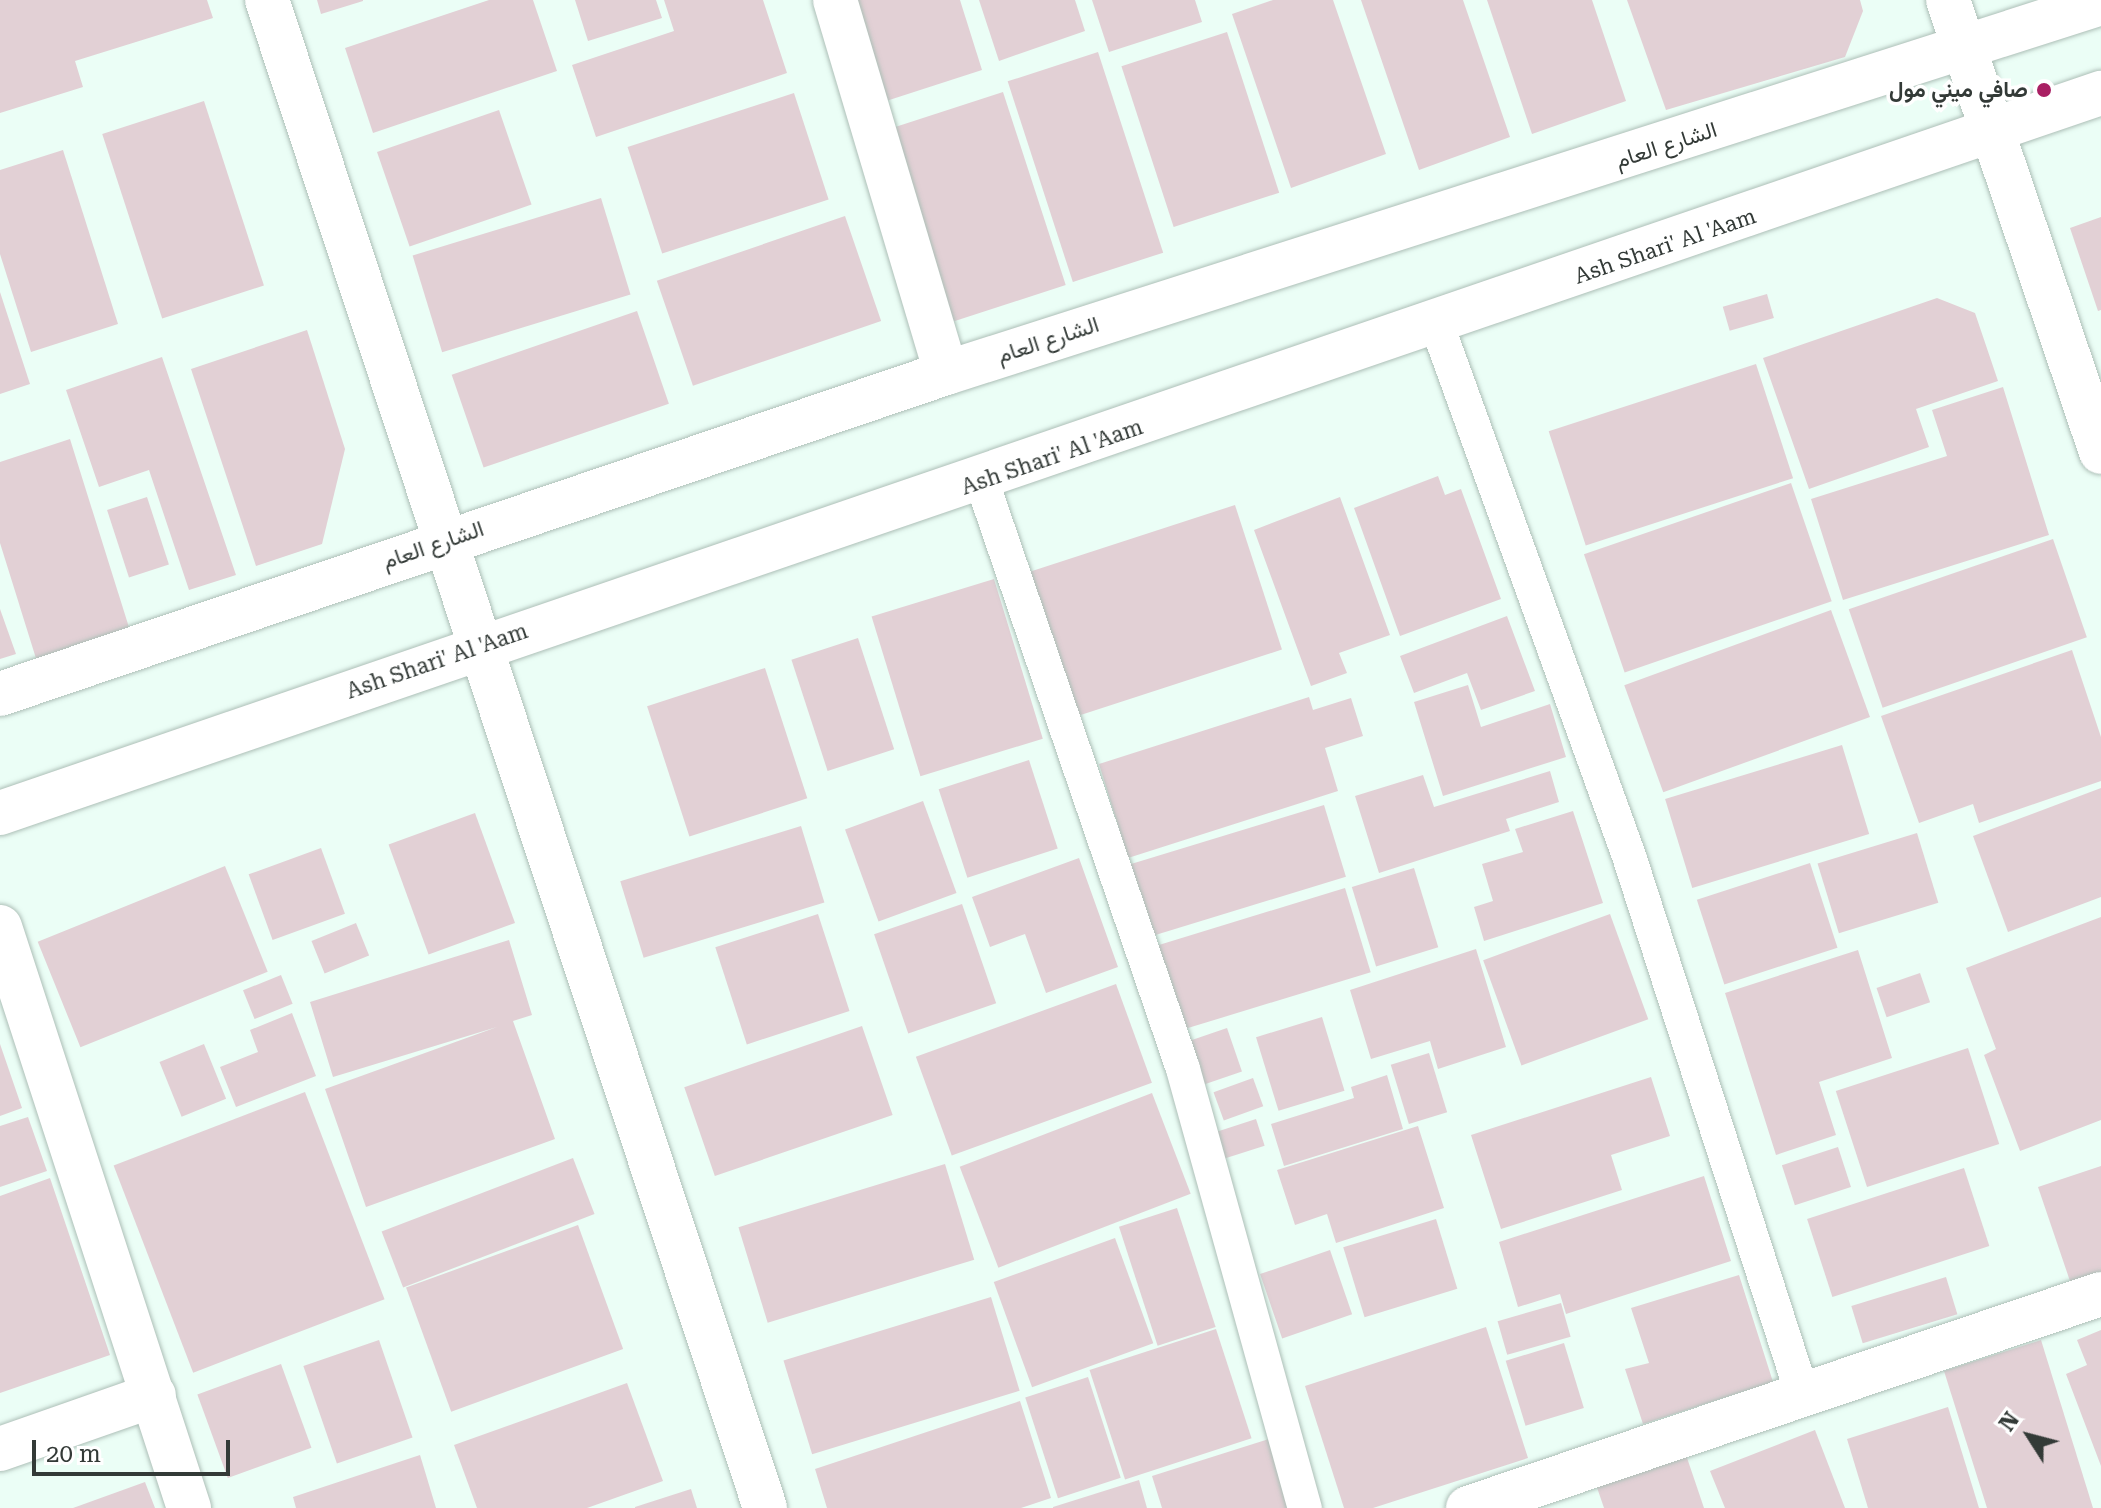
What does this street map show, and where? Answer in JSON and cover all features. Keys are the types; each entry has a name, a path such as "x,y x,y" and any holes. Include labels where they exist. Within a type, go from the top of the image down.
{"street":[{"path":"267,0 765,1508"},
{"path":"835,0 946,373"},
{"path":"1948,0 2101,452"},
{"name":"الشارع العام","path":"0,694 946,373 1964,50 2101,3"},
{"name":"Ash Shari' Al 'Aam","path":"0,813 478,646 982,482 2101,93"},
{"path":"0,927 189,1508"},
{"path":"1468,1508 1801,1390 2101,1294"},
{"path":"0,1449 154,1395"}],"lane":[{"path":"1437,325 1629,856 1801,1390"},
{"path":"982,482 1183,1069 1305,1508"}],"building":[{"path":"0,0 207,0 213,18 75,61 83,87 0,113"},
{"path":"317,0 363,0 363,1 321,14"},
{"path":"489,0 533,0 557,71 373,133 345,48"},
{"path":"575,0 656,0 662,18 588,41"},
{"path":"664,0 763,0 787,73 596,137 572,65 674,31"},
{"path":"848,0 960,0 982,70 880,103"},
{"path":"979,0 1075,0 1085,31 999,61"},
{"path":"1092,0 1195,0 1202,22 1109,52"},
{"path":"1273,0 1333,0 1386,154 1291,188 1232,14"},
{"path":"1361,0 1463,0 1510,137 1419,170"},
{"path":"1487,0 1592,0 1626,101 1532,134"},
{"path":"1627,0 1860,0 1863,11 1845,57 1666,110"},
{"path":"1227,32 1279,193 1174,227 1121,66"},
{"path":"1098,52 1163,253 1073,282 1008,81"},
{"path":"1003,92 1066,285 949,323 886,130"},
{"path":"794,93 829,200 662,254 628,147"},
{"path":"204,101 264,286 162,319 102,134"},
{"path":"499,110 532,205 410,247 377,152"},
{"path":"63,150 118,324 31,352 0,254 0,170"},
{"path":"601,198 631,295 442,352 413,256"},
{"path":"845,216 881,321 693,386 657,281"},
{"path":"2101,217 2101,310 2098,311 2070,228"},
{"path":"0,292 30,384 0,394"},
{"path":"1767,294 1774,318 1730,331 1723,307"},
{"path":"1937,298 1975,313 1998,381 1916,409 1929,447 1809,489 1763,358"},
{"path":"637,311 669,404 484,467 452,375"},
{"path":"307,330 345,449 322,544 256,566 191,369"},
{"path":"162,357 236,575 189,590 149,470 99,487 66,390"},
{"path":"1756,364 1793,478 1586,545 1549,431"},
{"path":"2003,387 2049,535 1843,600 1811,499 1947,456 1932,410"},
{"path":"70,439 132,637 39,668 0,543 0,462"},
{"path":"1438,476 1445,495 1461,489 1501,599 1400,636 1354,508"},
{"path":"1791,483 1832,601 1625,672 1584,554"},
{"path":"147,497 169,565 129,578 107,510"},
{"path":"1340,497 1390,635 1339,653 1347,673 1311,686 1254,530"},
{"path":"1235,505 1282,650 1070,718 1023,574"},
{"path":"2053,539 2087,637 1883,708 1849,609"},
{"path":"994,579 1043,739 920,776 872,616"},
{"path":"0,609 16,654 0,659"},
{"path":"1831,610 1870,717 1663,792 1624,685"},
{"path":"1507,616 1535,691 1481,710 1467,673 1414,693 1400,656"},
{"path":"858,638 894,749 828,771 791,660"},
{"path":"2072,650 2101,737 2101,781 1979,823 1973,804 1919,823 1881,716"},
{"path":"765,668 807,798 689,837 647,706"},
{"path":"1468,685 1481,727 1550,704 1566,757 1443,796 1414,702"},
{"path":"1309,697 1313,710 1351,698 1363,736 1325,748 1338,791 1128,858 1099,764"},
{"path":"1842,745 1869,834 1692,888 1665,799"},
{"path":"1029,760 1058,848 967,878 939,789"},
{"path":"1550,771 1559,802 1506,819 1510,831 1379,873 1355,796 1423,775 1434,807"},
{"path":"2101,788 2101,897 2008,932 1973,836"},
{"path":"923,801 957,893 879,921 845,829"},
{"path":"1324,805 1346,877 1149,937 1127,865"},
{"path":"1573,811 1603,903 1484,941 1474,907 1493,901 1482,864 1523,852 1515,829"},
{"path":"475,813 515,923 429,954 389,844"},
{"path":"801,826 824,903 644,958 620,881"},
{"path":"1917,833 1938,903 1839,933 1818,863"},
{"path":"321,848 345,914 273,940 249,874"},
{"path":"1079,858 1118,967 1046,993 1025,934 990,947 972,897"},
{"path":"1810,863 1838,948 1724,984 1697,900"},
{"path":"225,866 268,972 80,1047 38,942"},
{"path":"1414,868 1438,947 1376,966 1352,887"},
{"path":"1345,888 1371,972 1176,1032 1150,948"},
{"path":"962,904 996,1003 908,1034 874,934"},
{"path":"818,914 850,1011 747,1044 715,947"},
{"path":"1610,914 1648,1019 1521,1065 1483,960"},
{"path":"2101,917 2101,1120 2020,1151 1984,1055 1996,1049 1966,968"},
{"path":"356,923 369,955 325,973 311,941"},
{"path":"509,940 532,1015 513,1021 555,1139 366,1207 325,1089 497,1027 333,1077 310,1002"},
{"path":"1476,949 1506,1047 1438,1069 1430,1041 1371,1059 1350,990"},
{"path":"1858,950 1892,1058 1819,1082 1836,1135 1776,1155 1725,993"},
{"path":"1920,973 1930,1002 1887,1017 1877,988"},
{"path":"281,975 293,1004 255,1019 243,990"},
{"path":"1116,984 1152,1083 952,1156 916,1057"},
{"path":"292,1013 316,1076 236,1107 220,1067 258,1052 250,1030"},
{"path":"1322,1017 1345,1091 1279,1111 1256,1037"},
{"path":"862,1026 893,1115 715,1176 684,1087"},
{"path":"1227,1028 1242,1071 1200,1086 1185,1042"},
{"path":"0,1044 22,1108 0,1116"},
{"path":"204,1044 226,1099 182,1117 159,1062"},
{"path":"1968,1048 1999,1144 1867,1187 1836,1091"},
{"path":"1429,1053 1447,1112 1409,1124 1391,1065"},
{"path":"1387,1075 1403,1129 1284,1166 1271,1124 1354,1098 1351,1087"},
{"path":"1651,1077 1670,1136 1611,1155 1622,1190 1501,1229 1471,1135"},
{"path":"1253,1078 1263,1106 1224,1121 1214,1092"},
{"path":"305,1092 385,1299 193,1373 114,1165"},
{"path":"1152,1093 1191,1194 998,1268 960,1167"},
{"path":"28,1117 47,1171 0,1187 0,1126"},
{"path":"1256,1119 1265,1146 1225,1159 1216,1132"},
{"path":"1418,1126 1444,1208 1336,1243 1327,1214 1295,1225 1277,1170"},
{"path":"1838,1147 1851,1187 1795,1205 1782,1165"},
{"path":"573,1158 595,1214 403,1287 382,1231"},
{"path":"945,1164 974,1260 768,1323 738,1227"},
{"path":"2101,1166 2101,1274 2071,1284 2038,1187"},
{"path":"1964,1168 1989,1246 1832,1297 1807,1219"},
{"path":"1704,1176 1731,1261 1566,1314 1560,1294 1518,1307 1499,1242"},
{"path":"50,1178 110,1355 0,1393 0,1196"},
{"path":"1177,1208 1216,1327 1158,1346 1119,1227"},
{"path":"1436,1219 1457,1289 1365,1317 1343,1247"},
{"path":"578,1225 623,1349 451,1412 406,1288"},
{"path":"1115,1238 1153,1343 1032,1387 994,1282"},
{"path":"1330,1250 1352,1314 1282,1338 1260,1274"},
{"path":"1739,1275 1773,1382 1643,1424 1625,1369 1649,1363 1631,1308"},
{"path":"1946,1277 1957,1314 1863,1343 1851,1306"},
{"path":"991,1297 1020,1391 812,1454 783,1360"},
{"path":"1561,1303 1571,1337 1507,1355 1498,1321"},
{"path":"1486,1327 1528,1458 1373,1508 1344,1508 1305,1386"},
{"path":"1216,1329 1252,1438 1125,1479 1090,1370"},
{"path":"2101,1330 2101,1466 2066,1374 2087,1365 2077,1340"},
{"path":"379,1340 413,1437 337,1463 303,1366"},
{"path":"2041,1340 2093,1508 1987,1508 1944,1371"},
{"path":"1564,1343 1584,1408 1526,1426 1506,1361"},
{"path":"281,1364 311,1448 228,1478 197,1394"},
{"path":"1088,1377 1121,1478 1058,1498 1025,1397"},
{"path":"627,1383 663,1481 587,1508 477,1508 454,1445"},
{"path":"1020,1401 1051,1498 1021,1508 827,1508 815,1469"},
{"path":"1948,1407 1979,1508 1868,1508 1847,1439"},
{"path":"1815,1430 1845,1508 1725,1508 1710,1471"},
{"path":"1275,1437 1294,1508 1162,1508 1152,1476"},
{"path":"1683,1446 1704,1508 1604,1508 1593,1476"},
{"path":"420,1455 436,1508 296,1508 293,1497"},
{"path":"1139,1480 1147,1508 1053,1508 1053,1507"},
{"path":"145,1482 155,1508 73,1508"},
{"path":"691,1489 697,1508 635,1508 635,1507"}],"place":[{"name":"صافي ميني مول","path":"2044,90"}]}
